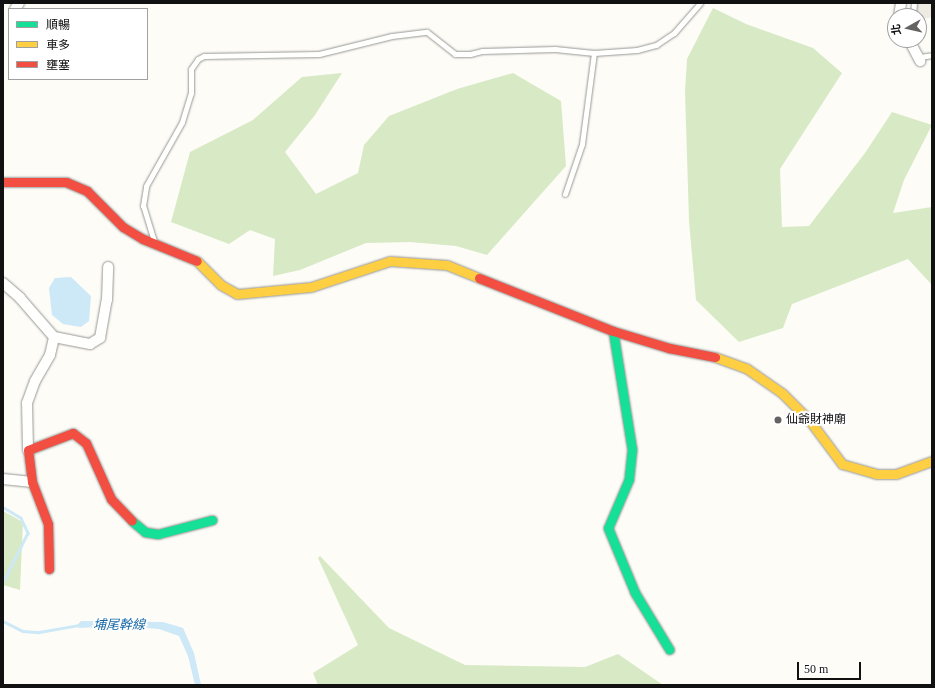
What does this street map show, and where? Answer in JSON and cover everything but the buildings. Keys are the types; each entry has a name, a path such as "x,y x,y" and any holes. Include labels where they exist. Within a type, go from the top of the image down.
{"street":[{"path":"913,48 920,61"},
{"path":"3,182 30,184 66,182 87,191 123,227 155,244 196,260 221,285 237,294 279,292 311,287 390,261 420,262 453,268 613,331 669,348 722,358 746,368 782,394 793,404 810,421 842,464 876,474 896,474 932,461"},
{"path":"3,283 20,298 54,337 90,344 100,338 107,300 108,266"},
{"path":"613,331 632,449 629,479 608,528 613,544 635,593 669,649"},
{"path":"48,569 48,524 32,482 28,450 27,403 35,382 50,355 54,337"},
{"path":"28,450 73,433 86,443 112,499 128,518 145,532 158,534 212,520"},
{"path":"3,479 32,482"}],"lane":[{"path":"155,244 146,222 143,206 146,186 182,122 192,94 191,69 198,59 204,56 319,54 392,36 427,32 455,54 470,54 482,50 554,49 594,52 637,50 656,45 686,23 700,3"},
{"path":"916,48 920,57 932,55"},
{"path":"565,194 582,144 594,52"}],"green space":[{"path":"713,8 746,24 813,48 842,73 780,169 782,227 809,226 865,153 892,112 932,125 904,180 893,213 932,207 932,285 908,259 792,304 783,328 739,342 696,300 689,221 685,91 687,59"},
{"path":"342,73 315,115 285,152 316,194 358,173 364,145 389,116 457,89 513,73 561,101 566,166 487,255 456,246 410,242 366,243 300,270 273,276 275,239 250,230 229,244 171,222 190,152 253,120 302,77"},
{"path":"3,511 23,522 20,590 3,585"},
{"path":"320,556 389,628 465,665 585,667 618,654 663,685 318,685 313,673 358,645 318,558"}],"shaded area":[{"path":"914,3 932,3 932,17 927,18 927,8 914,8"}],"water":[{"path":"71,277 91,296 89,321 81,327 63,324 52,315 49,288 55,278"},
{"path":"81,621 163,622 183,628 194,653 201,685 195,685 188,656 179,636 159,629 120,626 79,628 76,626"}],"waterway":[{"name":"埔尾幹線","path":"3,507 21,518 28,533 3,583"},
{"name":"埔尾幹線","path":"3,621 23,631 39,632 79,625"}],"traffic: fast":[{"path":"613,331 632,449 629,479 608,528 635,593 669,649"},
{"path":"132,521 145,532 158,534 212,520"}],"traffic: slow":[{"path":"197,261 221,285 237,294 311,287 390,261 447,265 479,278"},
{"path":"715,357 746,368 782,393 810,421 842,464 876,474 896,474 932,461"}],"traffic: jam":[{"path":"3,182 66,182 87,191 123,227 143,239 197,261"},
{"path":"479,278 613,331 669,348 715,357"},
{"path":"49,569 48,524 32,482 28,450 73,433 86,443 111,499 132,521"}],"place":[{"name":"仙爺財神廟","path":"778,420"}]}
